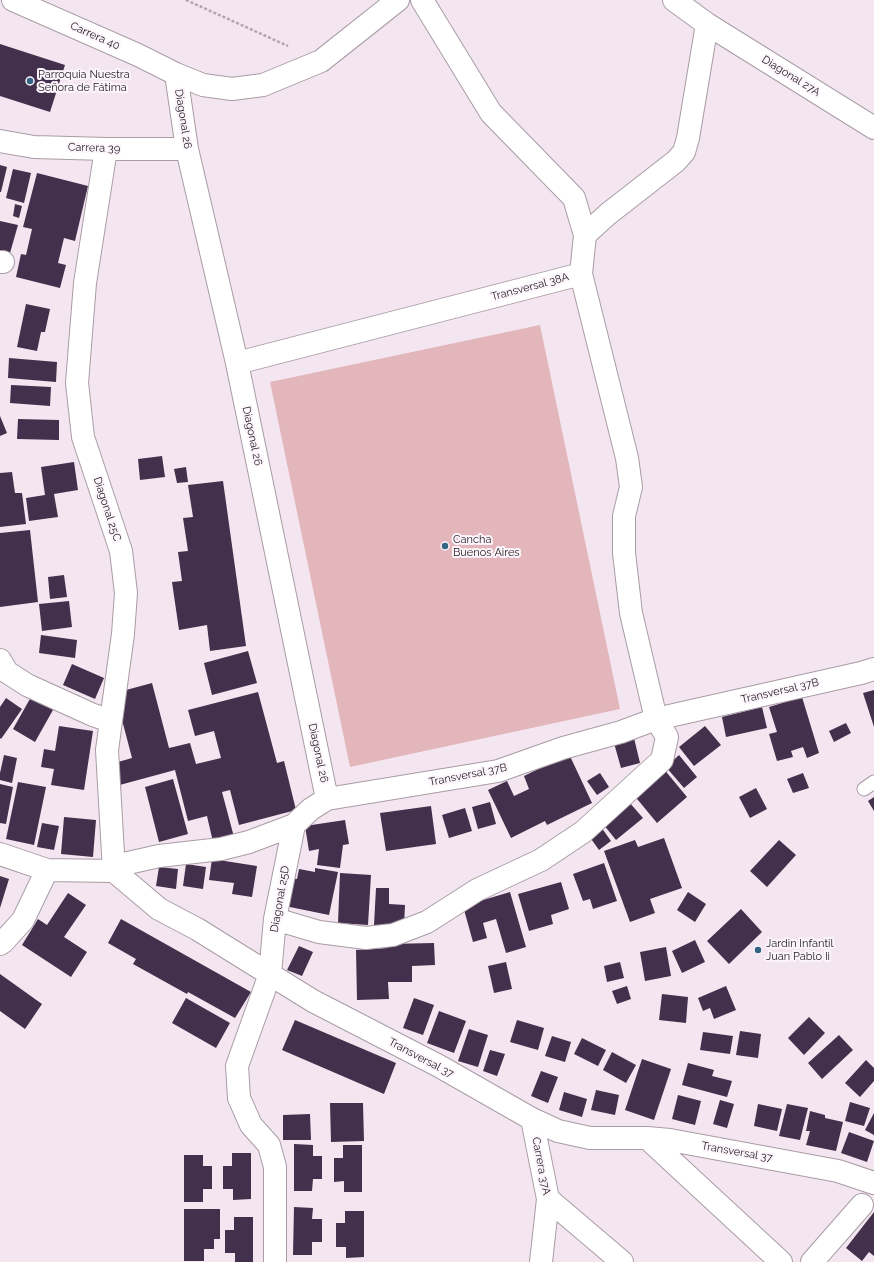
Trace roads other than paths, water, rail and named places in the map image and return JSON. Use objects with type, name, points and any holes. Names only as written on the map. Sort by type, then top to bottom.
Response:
[{"type":"street","name":"Carrera 40","points":[[13,0],[138,55],[176,74],[203,84],[232,89],[263,85],[321,61],[398,0]]},
{"type":"street","points":[[422,0],[492,113],[574,198],[585,235],[608,214],[676,161],[684,152],[688,138],[707,24]]},
{"type":"street","name":"Diagonal 27A","points":[[674,0],[707,24],[874,128]]},
{"type":"street","name":"Diagonal 26","points":[[176,74],[188,149],[237,363],[327,798]]},
{"type":"street","name":"Carrera 39","points":[[0,141],[34,147],[188,149]]},
{"type":"street","name":"Diagonal 25C","points":[[106,149],[85,283],[78,383],[83,437],[121,551],[126,593],[123,634],[106,750],[114,871]]},
{"type":"street","name":"Transversal 38A","points":[[237,363],[581,274],[585,235]]},
{"type":"street","points":[[275,919],[319,932],[366,938],[393,935],[427,922],[477,890],[541,860],[583,832],[662,760],[667,737],[656,719],[631,613],[624,553],[624,516],[630,487],[627,458],[581,274]]},
{"type":"street","points":[[0,660],[7,672],[27,685],[93,715],[111,721]]},
{"type":"street","name":"Transversal 37B","points":[[114,871],[128,863],[159,856],[221,849],[250,842],[294,825],[311,809],[327,798],[498,771],[563,748],[621,732],[656,719],[854,675],[874,669]]},
{"type":"street","name":"Diagonal 25D","points":[[275,1262],[275,1167],[269,1145],[251,1125],[239,1098],[237,1066],[270,974],[275,919],[294,825]]},
{"type":"street","points":[[0,854],[46,870],[114,871]]},
{"type":"street","points":[[0,944],[23,920],[46,870]]},
{"type":"street","name":"Transversal 37","points":[[114,871],[159,909],[197,928],[313,1001],[439,1066],[532,1119],[558,1131],[590,1138],[646,1138],[670,1140],[838,1171],[874,1183]]},
{"type":"street","name":"Carrera 37A","points":[[532,1119],[548,1199],[541,1262]]},
{"type":"street","points":[[646,1138],[781,1262]]},
{"type":"street","points":[[548,1199],[622,1262]]},
{"type":"street","points":[[812,1262],[862,1205]]},
{"type":"place","name":"Parroquia Nuestra Señora de Fátima","points":[[30,81]]},
{"type":"place","name":"Cancha Buenos Aires","points":[[445,546]]},
{"type":"place","name":"Jardin Infantil Juan Pablo Ii","points":[[758,950]]}]
